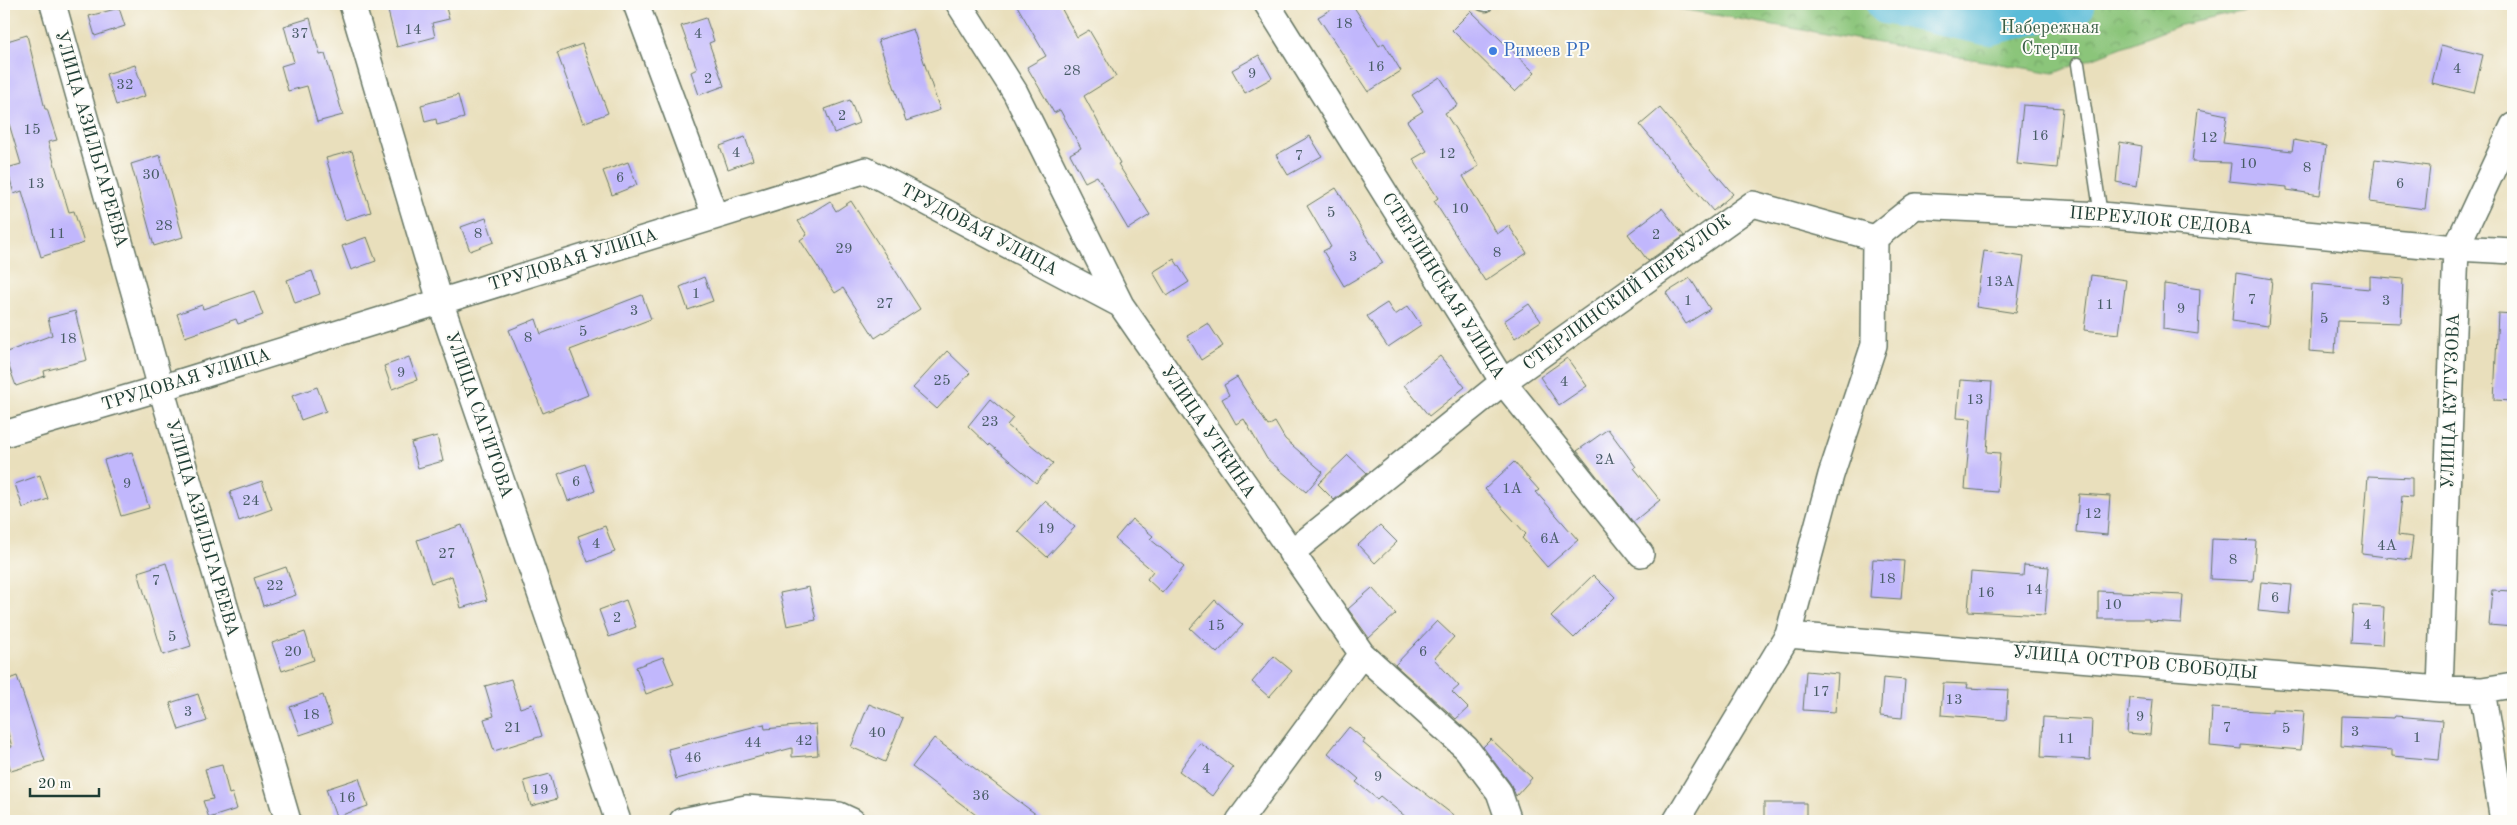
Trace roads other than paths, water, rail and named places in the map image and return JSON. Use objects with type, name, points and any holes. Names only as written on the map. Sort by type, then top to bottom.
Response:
[{"type":"street","name":"УЛИЦА АЗИЛЬГАРЕЕВА","points":[[53,4],[161,388],[288,821]]},
{"type":"street","name":"УЛИЦА САГИТОВА","points":[[352,4],[440,301],[618,821]]},
{"type":"street","points":[[636,4],[715,216]]},
{"type":"street","name":"УЛИЦА УТКИНА","points":[[959,4],[1015,92],[1121,305],[1362,654],[1466,748],[1499,792],[1508,821]]},
{"type":"street","name":"СТЕРЛИНСКАЯ УЛИЦА","points":[[1267,4],[1502,382],[1641,554]]},
{"type":"street","name":"УЛИЦА КУТУЗОВА","points":[[2440,689],[2456,248],[2513,126]]},
{"type":"street","name":"ТРУДОВАЯ УЛИЦА","points":[[4,434],[161,388],[866,170],[1121,305]]},
{"type":"street","name":"СТЕРЛИНСКИЙ ПЕРЕУЛОК","points":[[1291,553],[1502,382],[1753,204],[1875,238]]},
{"type":"street","name":"ПЕРЕУЛОК СЕДОВА","points":[[1875,238],[1915,206],[2101,215],[2456,248],[2513,251]]},
{"type":"street","points":[[1676,821],[1788,635],[1831,475],[1874,345],[1875,238]]},
{"type":"street","name":"УЛИЦА ОСТРОВ СВОБОДЫ","points":[[1788,635],[2440,689],[2482,690],[2513,685]]},
{"type":"street","points":[[1239,821],[1362,654]]},
{"type":"street","points":[[2482,690],[2503,821]]},
{"type":"street","points":[[682,821],[746,808],[840,815],[852,821]]},
{"type":"lane","points":[[2078,64],[2101,215]]},
{"type":"waterway","points":[[1887,4],[1988,25],[2075,4]]},
{"type":"place","name":"Римеев РР","points":[[1493,51]]},
{"type":"park label","name":"Набережная Стерли","points":[[2050,38]]}]
